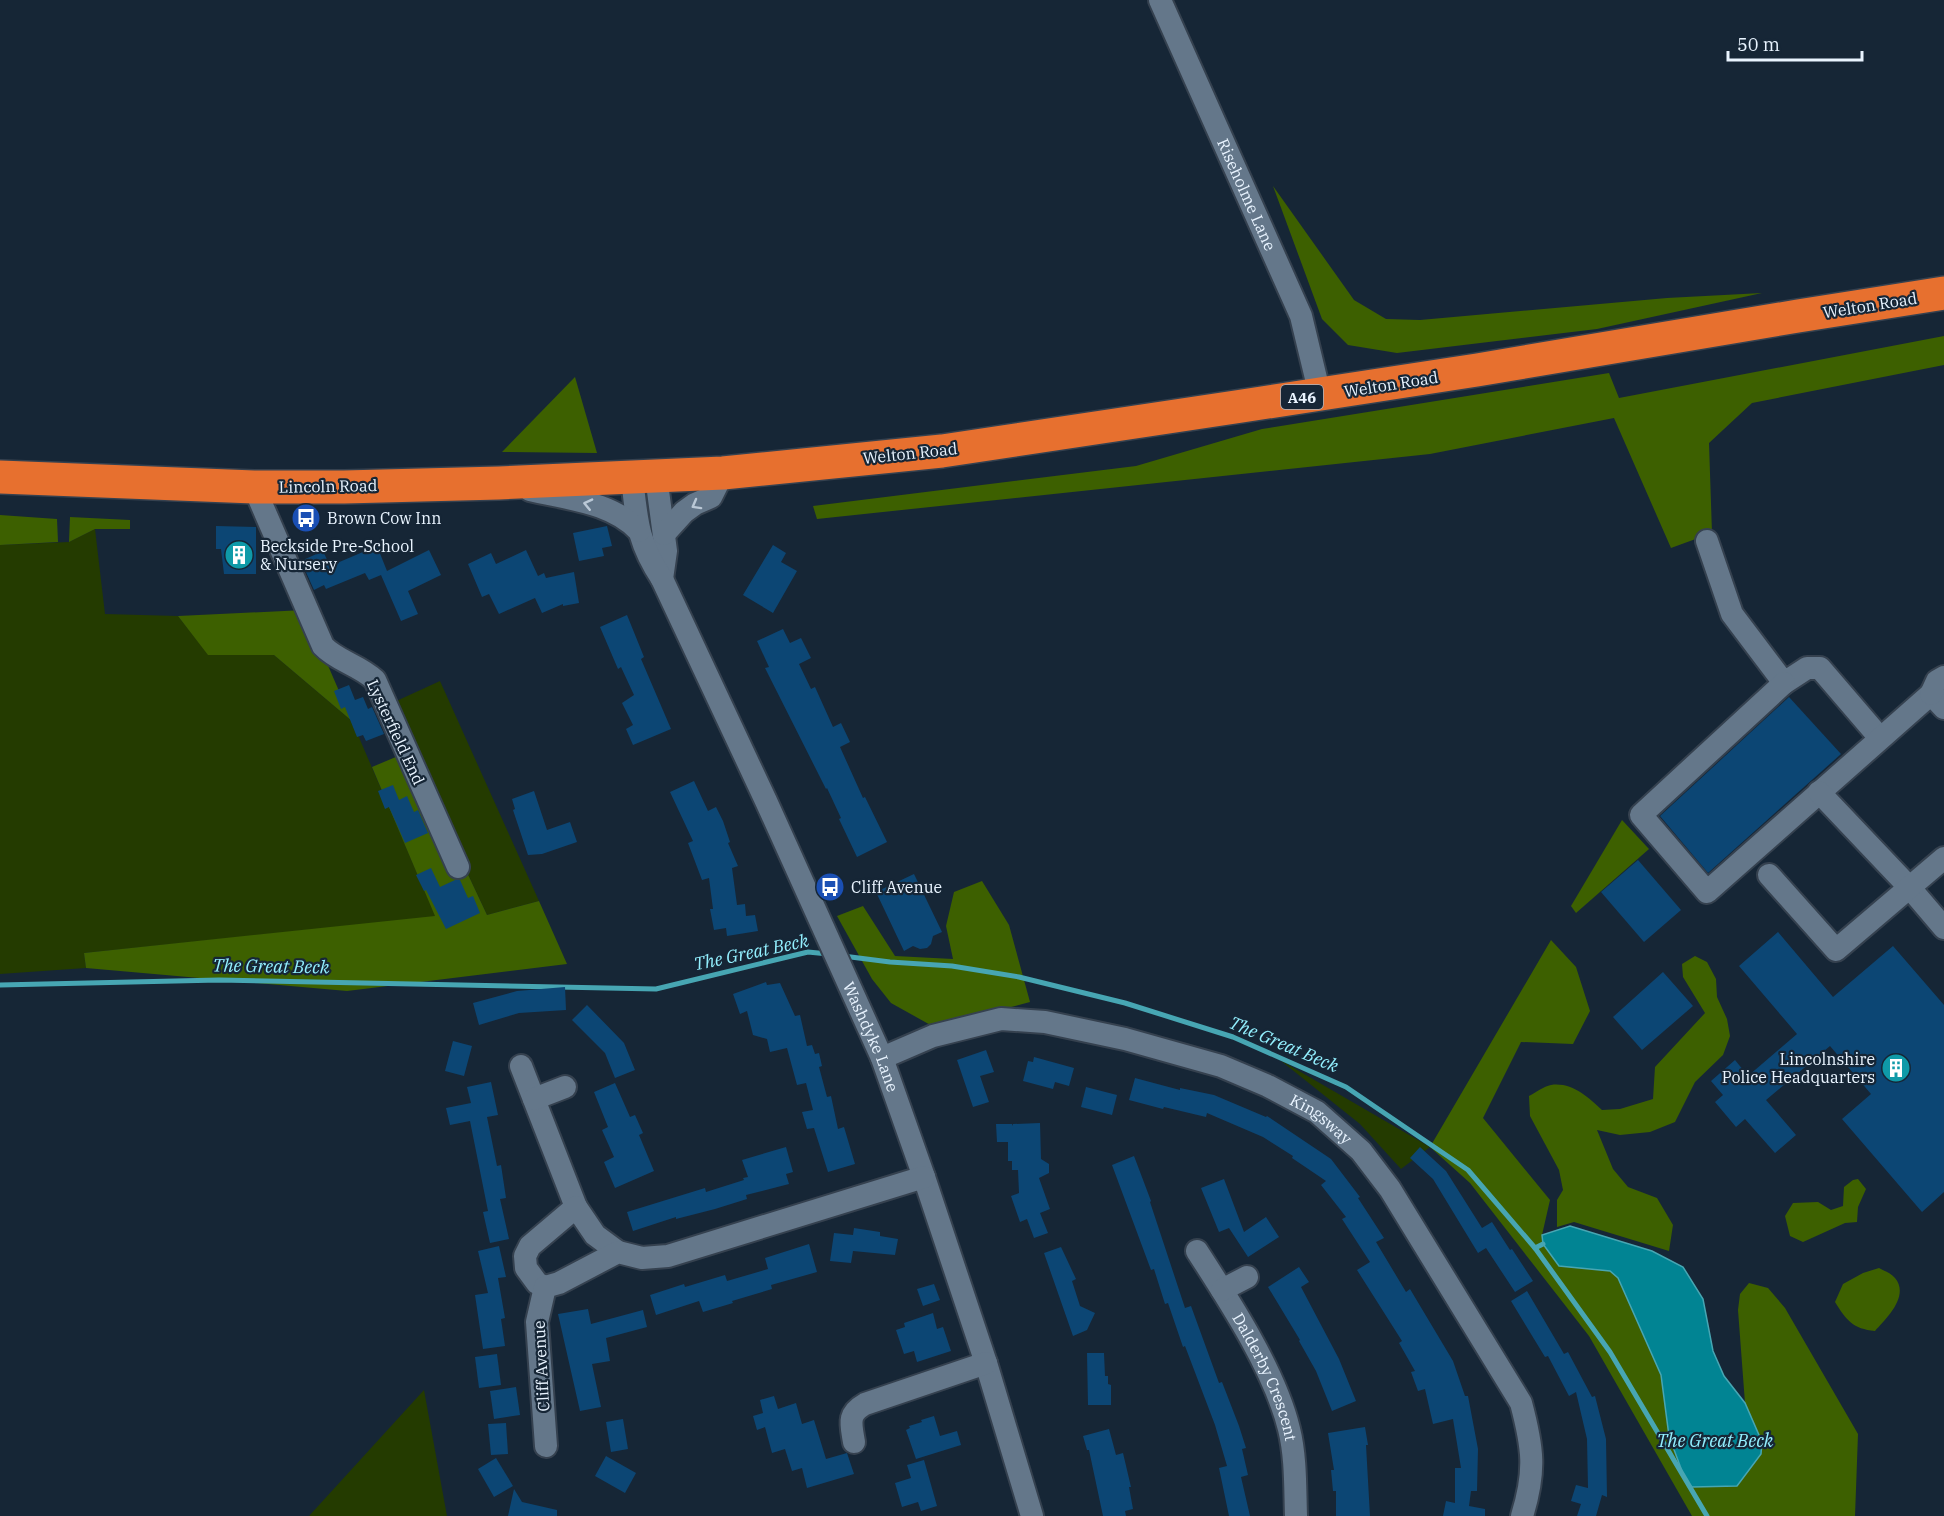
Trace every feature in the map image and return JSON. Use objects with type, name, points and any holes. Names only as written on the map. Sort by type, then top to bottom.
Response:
[{"type":"highway","name":"Welton Road","points":[[644,477],[723,473],[942,451],[1320,395],[1944,293]]},
{"type":"highway","name":"Lincoln Road","points":[[0,477],[254,487],[499,483],[644,477]]},
{"type":"street","name":"Riseholme Lane","points":[[1160,0],[1301,316],[1320,395]]},
{"type":"street","points":[[664,534],[684,512],[711,497],[723,473]]},
{"type":"street","points":[[644,477],[664,534],[666,551],[662,579]]},
{"type":"street","name":"Washdyke Lane","points":[[644,477],[639,531],[647,556],[662,579],[882,1058],[986,1363],[1032,1516]]},
{"type":"street","points":[[499,483],[600,507],[628,520],[639,531]]},
{"type":"street","name":"Lysterfield End","points":[[254,487],[322,646],[331,655],[366,671],[375,680],[458,867]]},
{"type":"street","points":[[1707,541],[1732,614],[1784,683]]},
{"type":"street","points":[[1880,738],[1820,668],[1807,668],[1784,683],[1641,815],[1707,892],[1880,738],[1940,693]]},
{"type":"street","points":[[1819,792],[1910,888],[1944,928]]},
{"type":"street","points":[[1769,875],[1836,950],[1944,858]]},
{"type":"street","name":"Kingsway","points":[[882,1058],[933,1036],[1001,1019],[1045,1022],[1125,1039],[1221,1066],[1268,1086],[1317,1112],[1361,1151],[1390,1188],[1521,1403],[1530,1437],[1533,1463],[1530,1487],[1522,1516]]},
{"type":"street","points":[[521,1066],[576,1207],[595,1235],[618,1252],[642,1258],[668,1256],[924,1177]]},
{"type":"street","points":[[534,1099],[565,1087]]},
{"type":"street","points":[[576,1207],[530,1246],[525,1256],[526,1268],[537,1283],[544,1287],[559,1283],[618,1252]]},
{"type":"street","name":"Dalderby Crescent","points":[[1197,1251],[1256,1350],[1280,1400],[1289,1430],[1296,1516]]},
{"type":"street","points":[[1222,1290],[1247,1276]]},
{"type":"street","name":"Cliff Avenue","points":[[544,1287],[537,1322],[546,1446]]},
{"type":"street","points":[[854,1442],[852,1417],[856,1409],[986,1363]]},
{"type":"green space","points":[[1273,186],[1354,300],[1386,319],[1420,320],[1667,298],[1762,293],[1597,329],[1397,353],[1348,345],[1322,319]]},
{"type":"green space","points":[[1944,336],[1944,365],[1752,403],[1709,443],[1712,533],[1671,548],[1614,418],[1430,454],[817,519],[813,506],[1136,466],[1262,429],[1609,373],[1619,398]]},
{"type":"green space","points":[[575,377],[597,453],[502,452]]},
{"type":"green space","points":[[0,515],[57,519],[58,542],[0,545]]},
{"type":"green space","points":[[70,517],[130,520],[130,529],[95,529],[69,542]]},
{"type":"green space","points":[[95,529],[105,614],[178,616],[209,655],[274,655],[352,721],[436,917],[84,953],[86,968],[0,974],[0,545],[69,542]]},
{"type":"green space","points":[[304,610],[352,721],[274,655],[208,655],[178,616]]},
{"type":"green space","points":[[440,681],[539,901],[487,915],[410,751],[392,703]]},
{"type":"green space","points":[[410,751],[487,915],[539,901],[567,964],[347,991],[86,968],[84,953],[435,916],[372,767]]},
{"type":"green space","points":[[1622,820],[1649,849],[1576,913],[1571,906]]},
{"type":"green space","points":[[982,881],[1009,925],[1030,1002],[934,1027],[891,1003],[872,979],[837,916],[863,906],[895,956],[953,959],[946,926],[954,892]]},
{"type":"green space","points":[[1551,940],[1576,967],[1590,1011],[1573,1044],[1521,1042],[1483,1118],[1550,1200],[1542,1235],[1543,1244],[1559,1266],[1610,1271],[1618,1278],[1661,1375],[1669,1436],[1762,1442],[1745,1403],[1738,1310],[1740,1294],[1749,1283],[1768,1288],[1785,1308],[1858,1434],[1855,1516],[1692,1516],[1589,1336],[1470,1183],[1430,1147]]},
{"type":"green space","points":[[1695,956],[1707,962],[1716,979],[1717,997],[1727,1019],[1730,1036],[1723,1055],[1695,1082],[1675,1122],[1650,1132],[1620,1135],[1597,1130],[1613,1169],[1628,1187],[1657,1198],[1673,1225],[1669,1251],[1574,1222],[1557,1227],[1557,1200],[1563,1190],[1559,1170],[1530,1116],[1529,1096],[1548,1086],[1566,1086],[1585,1096],[1602,1110],[1620,1109],[1653,1099],[1655,1067],[1705,1013],[1683,977],[1682,964]]},
{"type":"green space","points":[[1280,1060],[1430,1147],[1401,1169],[1360,1124]]},
{"type":"green space","points":[[1858,1179],[1866,1189],[1858,1207],[1857,1222],[1845,1223],[1803,1242],[1790,1236],[1785,1216],[1793,1203],[1818,1202],[1831,1210],[1843,1206],[1844,1187]]},
{"type":"green space","points":[[1879,1268],[1895,1278],[1900,1292],[1895,1307],[1885,1320],[1875,1331],[1867,1330],[1851,1322],[1835,1302],[1843,1284],[1863,1273]]},
{"type":"green space","points":[[424,1390],[447,1516],[309,1516]]},
{"type":"water","name":"The Great Beck","points":[[1570,1226],[1652,1251],[1683,1267],[1703,1299],[1713,1351],[1724,1376],[1745,1403],[1762,1442],[1761,1454],[1737,1486],[1692,1487],[1686,1482],[1669,1436],[1661,1375],[1618,1278],[1610,1271],[1559,1266],[1543,1244],[1542,1235]]},
{"type":"building","name":"Beckside Pre-School & Nursery","points":[[216,526],[256,527],[256,574],[224,574],[221,549],[216,549]]},
{"type":"building","points":[[607,526],[612,546],[602,548],[604,556],[579,561],[573,533]]},
{"type":"building","points":[[773,545],[786,553],[781,562],[797,571],[773,613],[743,595]]},
{"type":"building","points":[[377,546],[387,571],[429,550],[441,575],[408,591],[418,614],[401,621],[381,575],[369,580],[365,573],[326,589],[324,585],[314,590],[301,561],[323,551],[330,566]]},
{"type":"building","points":[[526,550],[538,576],[544,573],[546,578],[574,572],[579,603],[563,606],[563,604],[542,613],[535,598],[499,614],[489,594],[482,597],[468,564],[491,553],[496,564]]},
{"type":"building","points":[[627,615],[644,657],[641,659],[671,729],[633,745],[626,729],[633,725],[622,703],[634,695],[621,667],[618,669],[600,627]]},
{"type":"building","points":[[783,629],[790,643],[801,638],[811,658],[799,664],[811,689],[815,687],[833,727],[841,723],[850,742],[840,747],[863,798],[865,797],[887,842],[857,857],[827,788],[765,668],[769,667],[757,641]]},
{"type":"building","points":[[349,685],[355,700],[363,697],[368,709],[372,707],[384,734],[366,741],[363,735],[357,737],[345,707],[341,709],[334,691]]},
{"type":"building","points":[[1789,697],[1841,754],[1708,873],[1660,816]]},
{"type":"building","points":[[694,781],[708,811],[716,807],[723,821],[730,842],[728,843],[738,866],[732,868],[737,905],[745,904],[746,916],[755,915],[758,931],[727,936],[726,928],[714,930],[710,909],[713,909],[709,878],[702,880],[688,843],[693,841],[670,792]]},
{"type":"building","points":[[393,785],[399,800],[407,796],[414,812],[418,810],[428,833],[405,843],[389,807],[385,809],[378,791]]},
{"type":"building","points":[[534,791],[547,830],[570,822],[577,842],[542,854],[528,855],[513,810],[515,809],[512,799]]},
{"type":"building","points":[[1638,860],[1681,910],[1644,942],[1601,892]]},
{"type":"building","points":[[431,868],[440,887],[460,880],[468,898],[473,896],[480,913],[446,929],[416,875]]},
{"type":"building","points":[[914,874],[942,932],[933,936],[927,948],[920,949],[913,946],[904,951],[876,892]]},
{"type":"building","name":"Lincolnshire Police Headquarters","points":[[1778,932],[1833,997],[1893,946],[1944,1005],[1944,1192],[1922,1212],[1842,1119],[1871,1094],[1830,1046],[1766,1100],[1796,1135],[1775,1153],[1745,1119],[1736,1127],[1715,1102],[1723,1095],[1711,1081],[1735,1060],[1748,1076],[1797,1034],[1739,966]]},
{"type":"building","points":[[1663,972],[1693,1006],[1642,1050],[1613,1017]]},
{"type":"building","points":[[766,982],[767,985],[780,983],[795,1016],[800,1015],[807,1046],[812,1045],[815,1054],[819,1053],[822,1066],[819,1067],[827,1097],[831,1096],[838,1129],[844,1127],[855,1164],[828,1172],[814,1128],[807,1129],[802,1112],[813,1110],[806,1083],[797,1085],[787,1048],[770,1052],[767,1039],[753,1035],[747,1011],[740,1014],[733,994]]},
{"type":"building","points":[[565,987],[566,1010],[519,1013],[479,1025],[473,1003],[517,991]]},
{"type":"building","points":[[587,1005],[624,1043],[635,1070],[615,1078],[605,1053],[572,1020]]},
{"type":"building","points":[[453,1041],[472,1046],[464,1076],[445,1071]]},
{"type":"building","points":[[986,1050],[994,1072],[980,1076],[989,1102],[973,1107],[957,1060]]},
{"type":"building","points":[[1034,1057],[1074,1068],[1069,1086],[1055,1082],[1053,1089],[1023,1081],[1028,1061],[1033,1062]]},
{"type":"building","points":[[1135,1078],[1180,1090],[1180,1088],[1214,1095],[1267,1116],[1331,1159],[1360,1197],[1358,1198],[1384,1238],[1376,1242],[1406,1292],[1410,1289],[1453,1361],[1465,1396],[1468,1396],[1478,1449],[1477,1491],[1471,1491],[1469,1506],[1485,1509],[1485,1516],[1443,1516],[1446,1501],[1455,1503],[1455,1468],[1461,1468],[1453,1419],[1433,1424],[1425,1389],[1418,1391],[1411,1372],[1415,1371],[1399,1343],[1402,1341],[1357,1270],[1370,1262],[1342,1219],[1346,1217],[1321,1185],[1326,1181],[1263,1137],[1207,1113],[1206,1117],[1129,1100]]},
{"type":"building","points":[[491,1082],[498,1115],[487,1117],[497,1166],[501,1165],[506,1198],[500,1199],[509,1239],[490,1243],[483,1212],[488,1211],[470,1121],[450,1125],[446,1108],[471,1103],[467,1087]]},
{"type":"building","points":[[615,1083],[630,1117],[635,1115],[643,1133],[639,1135],[654,1171],[615,1188],[604,1162],[614,1157],[602,1130],[608,1127],[594,1092]]},
{"type":"building","points":[[1086,1087],[1117,1095],[1112,1115],[1081,1107]]},
{"type":"building","points":[[1040,1123],[1041,1159],[1049,1164],[1049,1173],[1039,1178],[1050,1209],[1040,1213],[1048,1233],[1034,1238],[1027,1219],[1020,1222],[1011,1196],[1019,1193],[1018,1170],[1012,1170],[1012,1161],[1008,1161],[1008,1142],[997,1142],[996,1124],[1012,1124],[1012,1126],[1013,1124]]},
{"type":"building","points":[[786,1147],[793,1172],[786,1174],[789,1184],[746,1195],[747,1199],[715,1209],[676,1219],[676,1217],[633,1231],[627,1212],[705,1188],[706,1192],[744,1180],[743,1178],[748,1177],[742,1160]]},
{"type":"building","points":[[1420,1147],[1446,1171],[1482,1228],[1492,1222],[1533,1281],[1515,1292],[1486,1248],[1478,1253],[1433,1179],[1410,1158]]},
{"type":"building","points":[[1134,1156],[1151,1201],[1185,1308],[1191,1306],[1219,1383],[1222,1382],[1239,1426],[1246,1448],[1242,1449],[1248,1475],[1241,1477],[1250,1516],[1229,1516],[1219,1468],[1227,1466],[1215,1425],[1185,1346],[1183,1347],[1168,1303],[1165,1304],[1154,1269],[1151,1270],[1112,1165]]},
{"type":"building","points":[[1224,1179],[1244,1232],[1266,1217],[1279,1237],[1248,1257],[1229,1228],[1219,1232],[1201,1188]]},
{"type":"building","points":[[854,1228],[880,1232],[880,1236],[898,1239],[895,1255],[853,1251],[851,1263],[830,1261],[834,1233],[853,1235]]},
{"type":"building","points":[[809,1244],[817,1272],[771,1285],[772,1289],[703,1312],[699,1301],[656,1315],[650,1295],[684,1284],[685,1287],[725,1275],[727,1281],[768,1269],[765,1258]]},
{"type":"building","points":[[499,1246],[506,1277],[498,1278],[505,1318],[501,1319],[505,1346],[483,1349],[475,1295],[488,1293],[478,1251]]},
{"type":"building","points":[[1061,1247],[1076,1279],[1072,1281],[1080,1306],[1095,1313],[1087,1330],[1073,1336],[1044,1253]]},
{"type":"building","points":[[1299,1267],[1309,1282],[1301,1287],[1339,1359],[1356,1401],[1332,1411],[1316,1371],[1300,1340],[1268,1287]]},
{"type":"building","points":[[934,1284],[940,1300],[923,1306],[917,1289]]},
{"type":"building","points":[[1527,1291],[1564,1354],[1568,1352],[1592,1397],[1595,1396],[1606,1439],[1607,1497],[1602,1495],[1596,1516],[1577,1516],[1581,1504],[1571,1501],[1576,1485],[1588,1488],[1587,1439],[1576,1392],[1569,1396],[1548,1356],[1545,1357],[1511,1301]]},
{"type":"building","points":[[588,1309],[591,1324],[643,1310],[647,1327],[606,1338],[610,1361],[592,1364],[601,1407],[580,1411],[558,1314]]},
{"type":"building","points":[[933,1313],[937,1329],[943,1327],[951,1351],[917,1362],[914,1351],[904,1354],[896,1330],[905,1327],[904,1323]]},
{"type":"building","points":[[1087,1353],[1104,1353],[1105,1376],[1108,1376],[1108,1384],[1111,1385],[1111,1405],[1088,1405]]},
{"type":"building","points":[[497,1354],[501,1385],[479,1388],[475,1357]]},
{"type":"building","points":[[516,1387],[520,1415],[494,1419],[490,1391]]},
{"type":"building","points":[[774,1396],[778,1409],[796,1403],[802,1424],[814,1420],[826,1459],[847,1453],[854,1474],[807,1488],[802,1468],[792,1471],[785,1449],[772,1453],[765,1427],[757,1430],[753,1416],[763,1413],[760,1400]]},
{"type":"building","points":[[934,1416],[940,1436],[957,1431],[961,1445],[916,1459],[906,1430],[910,1428],[909,1426],[922,1422],[921,1420]]},
{"type":"building","points":[[623,1419],[628,1449],[611,1452],[606,1422]]},
{"type":"building","points":[[506,1423],[508,1454],[491,1455],[488,1424]]},
{"type":"building","points":[[1365,1427],[1368,1445],[1366,1445],[1370,1516],[1336,1516],[1336,1491],[1333,1491],[1331,1470],[1334,1470],[1328,1433]]},
{"type":"building","points":[[1109,1429],[1116,1455],[1123,1453],[1131,1487],[1129,1487],[1133,1509],[1125,1511],[1126,1516],[1103,1516],[1089,1450],[1087,1450],[1083,1436]]},
{"type":"building","points":[[606,1456],[636,1473],[625,1493],[595,1476]]},
{"type":"building","points":[[496,1458],[513,1486],[494,1497],[478,1469]]},
{"type":"building","points":[[924,1460],[937,1506],[921,1511],[918,1502],[902,1507],[895,1483],[911,1478],[907,1465]]},
{"type":"building","points":[[514,1489],[522,1502],[557,1510],[557,1516],[508,1516]]},
{"type":"waterway","name":"The Great Beck","points":[[0,985],[219,980],[656,989],[808,952],[828,954]]},
{"type":"waterway","name":"The Great Beck","points":[[843,956],[952,966],[1019,977],[1125,1003],[1233,1037],[1346,1087],[1468,1170],[1535,1248],[1543,1244]]},
{"type":"waterway","name":"The Great Beck","points":[[1535,1248],[1610,1352],[1707,1516]]},
{"type":"place","name":"Brown Cow Inn","points":[[306,518]]},
{"type":"place","name":"Beckside Pre-School & Nursery","points":[[239,555]]},
{"type":"place","name":"Cliff Avenue","points":[[830,887]]},
{"type":"place","name":"Lincolnshire Police Headquarters","points":[[1896,1068]]}]
